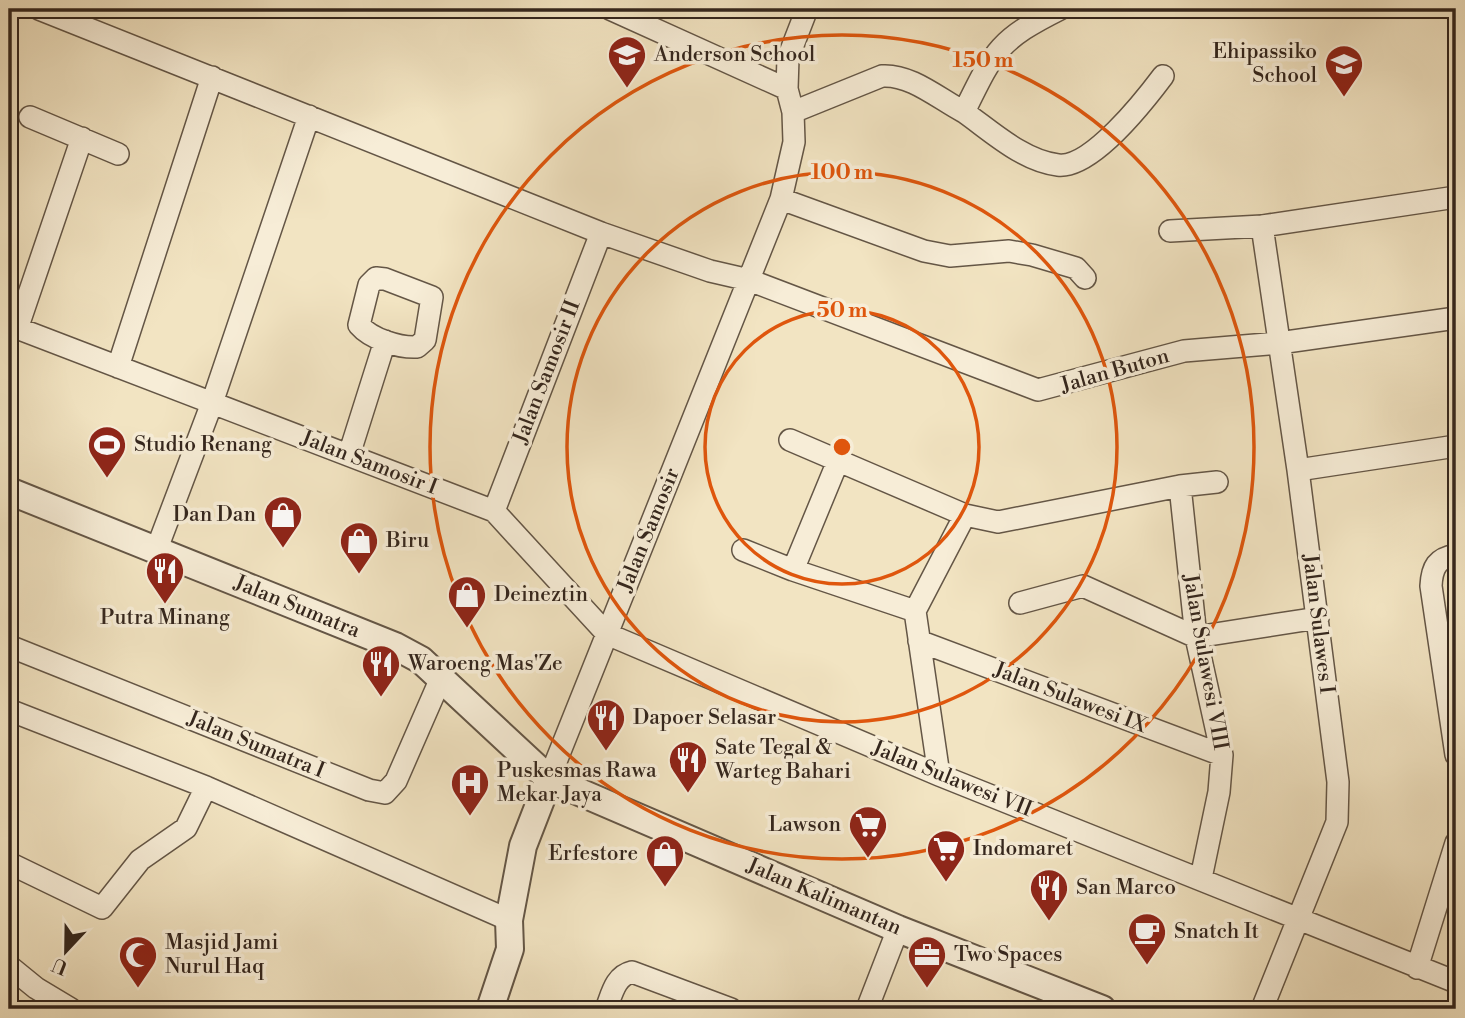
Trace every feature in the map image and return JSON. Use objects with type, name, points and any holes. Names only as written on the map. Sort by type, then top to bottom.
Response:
[{"type":"street","name":"Jalan Buton","points":[[39,9],[601,233],[710,271],[749,280],[1038,390],[1184,351],[1279,343],[1456,318]]},
{"type":"street","points":[[610,9],[787,89]]},
{"type":"street","name":"Jalan Samosir","points":[[549,779],[781,199],[794,152],[793,112],[787,89],[788,58],[807,9]]},
{"type":"street","points":[[964,112],[988,63],[1002,43],[1060,9]]},
{"type":"street","points":[[793,112],[891,75],[914,83],[964,112],[1023,153],[1057,165],[1066,165],[1084,157],[1106,140],[1163,76]]},
{"type":"street","points":[[118,367],[212,77]]},
{"type":"street","points":[[156,551],[212,403],[309,116]]},
{"type":"street","points":[[30,117],[118,154]]},
{"type":"street","points":[[13,327],[82,138]]},
{"type":"street","points":[[1170,231],[1262,226],[1456,197]]},
{"type":"street","points":[[781,199],[924,251],[950,256],[1009,251],[1076,268],[1085,278]]},
{"type":"street","name":"Jalan Sulawes I","points":[[1262,226],[1298,470],[1338,782],[1337,822],[1262,1009]]},
{"type":"street","name":"Jalan Samosir II","points":[[494,512],[601,233]]},
{"type":"street","name":"Jalan Samosir I","points":[[13,327],[494,512],[607,634]]},
{"type":"street","points":[[349,455],[386,341]]},
{"type":"street","points":[[790,440],[965,515],[998,522],[1180,486],[1217,482]]},
{"type":"street","points":[[1298,470],[1456,446]]},
{"type":"street","points":[[793,570],[838,461]]},
{"type":"street","name":"Jalan Sulawesi VIII","points":[[1180,486],[1196,637],[1222,755],[1219,792],[1201,878]]},
{"type":"street","name":"Jalan Sumatra","points":[[9,491],[396,646],[421,660],[549,779]]},
{"type":"street","points":[[939,775],[915,611],[965,515]]},
{"type":"street","points":[[743,550],[793,570],[915,611]]},
{"type":"street","points":[[1456,555],[1441,560],[1432,576],[1448,662],[1456,755]]},
{"type":"street","points":[[1020,603],[1083,586],[1196,637],[1318,618]]},
{"type":"street","name":"Jalan Sulawesi VII","points":[[607,634],[939,775],[1456,982]]},
{"type":"street","name":"Jalan Sulawesi IX","points":[[919,641],[1222,755]]},
{"type":"street","name":"Jalan Sumatra I","points":[[9,646],[369,790],[384,793],[396,781],[441,678]]},
{"type":"street","points":[[9,710],[206,787],[509,920]]},
{"type":"street","points":[[490,1009],[510,948],[509,920],[523,846],[549,779]]},
{"type":"street","name":"Jalan Kalimantan","points":[[549,779],[898,929],[1101,1009]]},
{"type":"street","points":[[9,863],[102,908],[139,860],[186,828],[206,787]]},
{"type":"street","points":[[1417,968],[1456,843]]},
{"type":"street","points":[[867,1009],[898,929]]},
{"type":"street","points":[[9,966],[36,988],[71,1009]]},
{"type":"street","points":[[606,1009],[616,983],[624,974],[632,972],[723,1008]]},
{"type":"place","name":"Anderson School","points":[[627,89]]},
{"type":"place","name":"Ehipassiko School","points":[[1344,98]]},
{"type":"place","name":"Studio Renang","points":[[107,479]]},
{"type":"place","name":"Dan Dan","points":[[283,549]]},
{"type":"place","name":"Biru","points":[[359,575]]},
{"type":"place","name":"Putra Minang","points":[[165,605]]},
{"type":"place","name":"Deineztin","points":[[467,629]]},
{"type":"place","name":"Waroeng Mas'Ze","points":[[381,698]]},
{"type":"place","name":"Dapoer Selasar","points":[[606,752]]},
{"type":"place","name":"Sate Tegal & Warteg Bahari","points":[[688,794]]},
{"type":"place","name":"Puskesmas Rawa Mekar Jaya","points":[[470,817]]},
{"type":"place","name":"Lawson","points":[[868,859]]},
{"type":"place","name":"Indomaret","points":[[946,883]]},
{"type":"place","name":"Erfestore","points":[[665,888]]},
{"type":"place","name":"San Marco","points":[[1049,922]]},
{"type":"place","name":"Snatch It","points":[[1147,966]]},
{"type":"place","name":"Masjid Jami Nurul Haq","points":[[138,989]]},
{"type":"place","name":"Two Spaces","points":[[927,989]]}]
